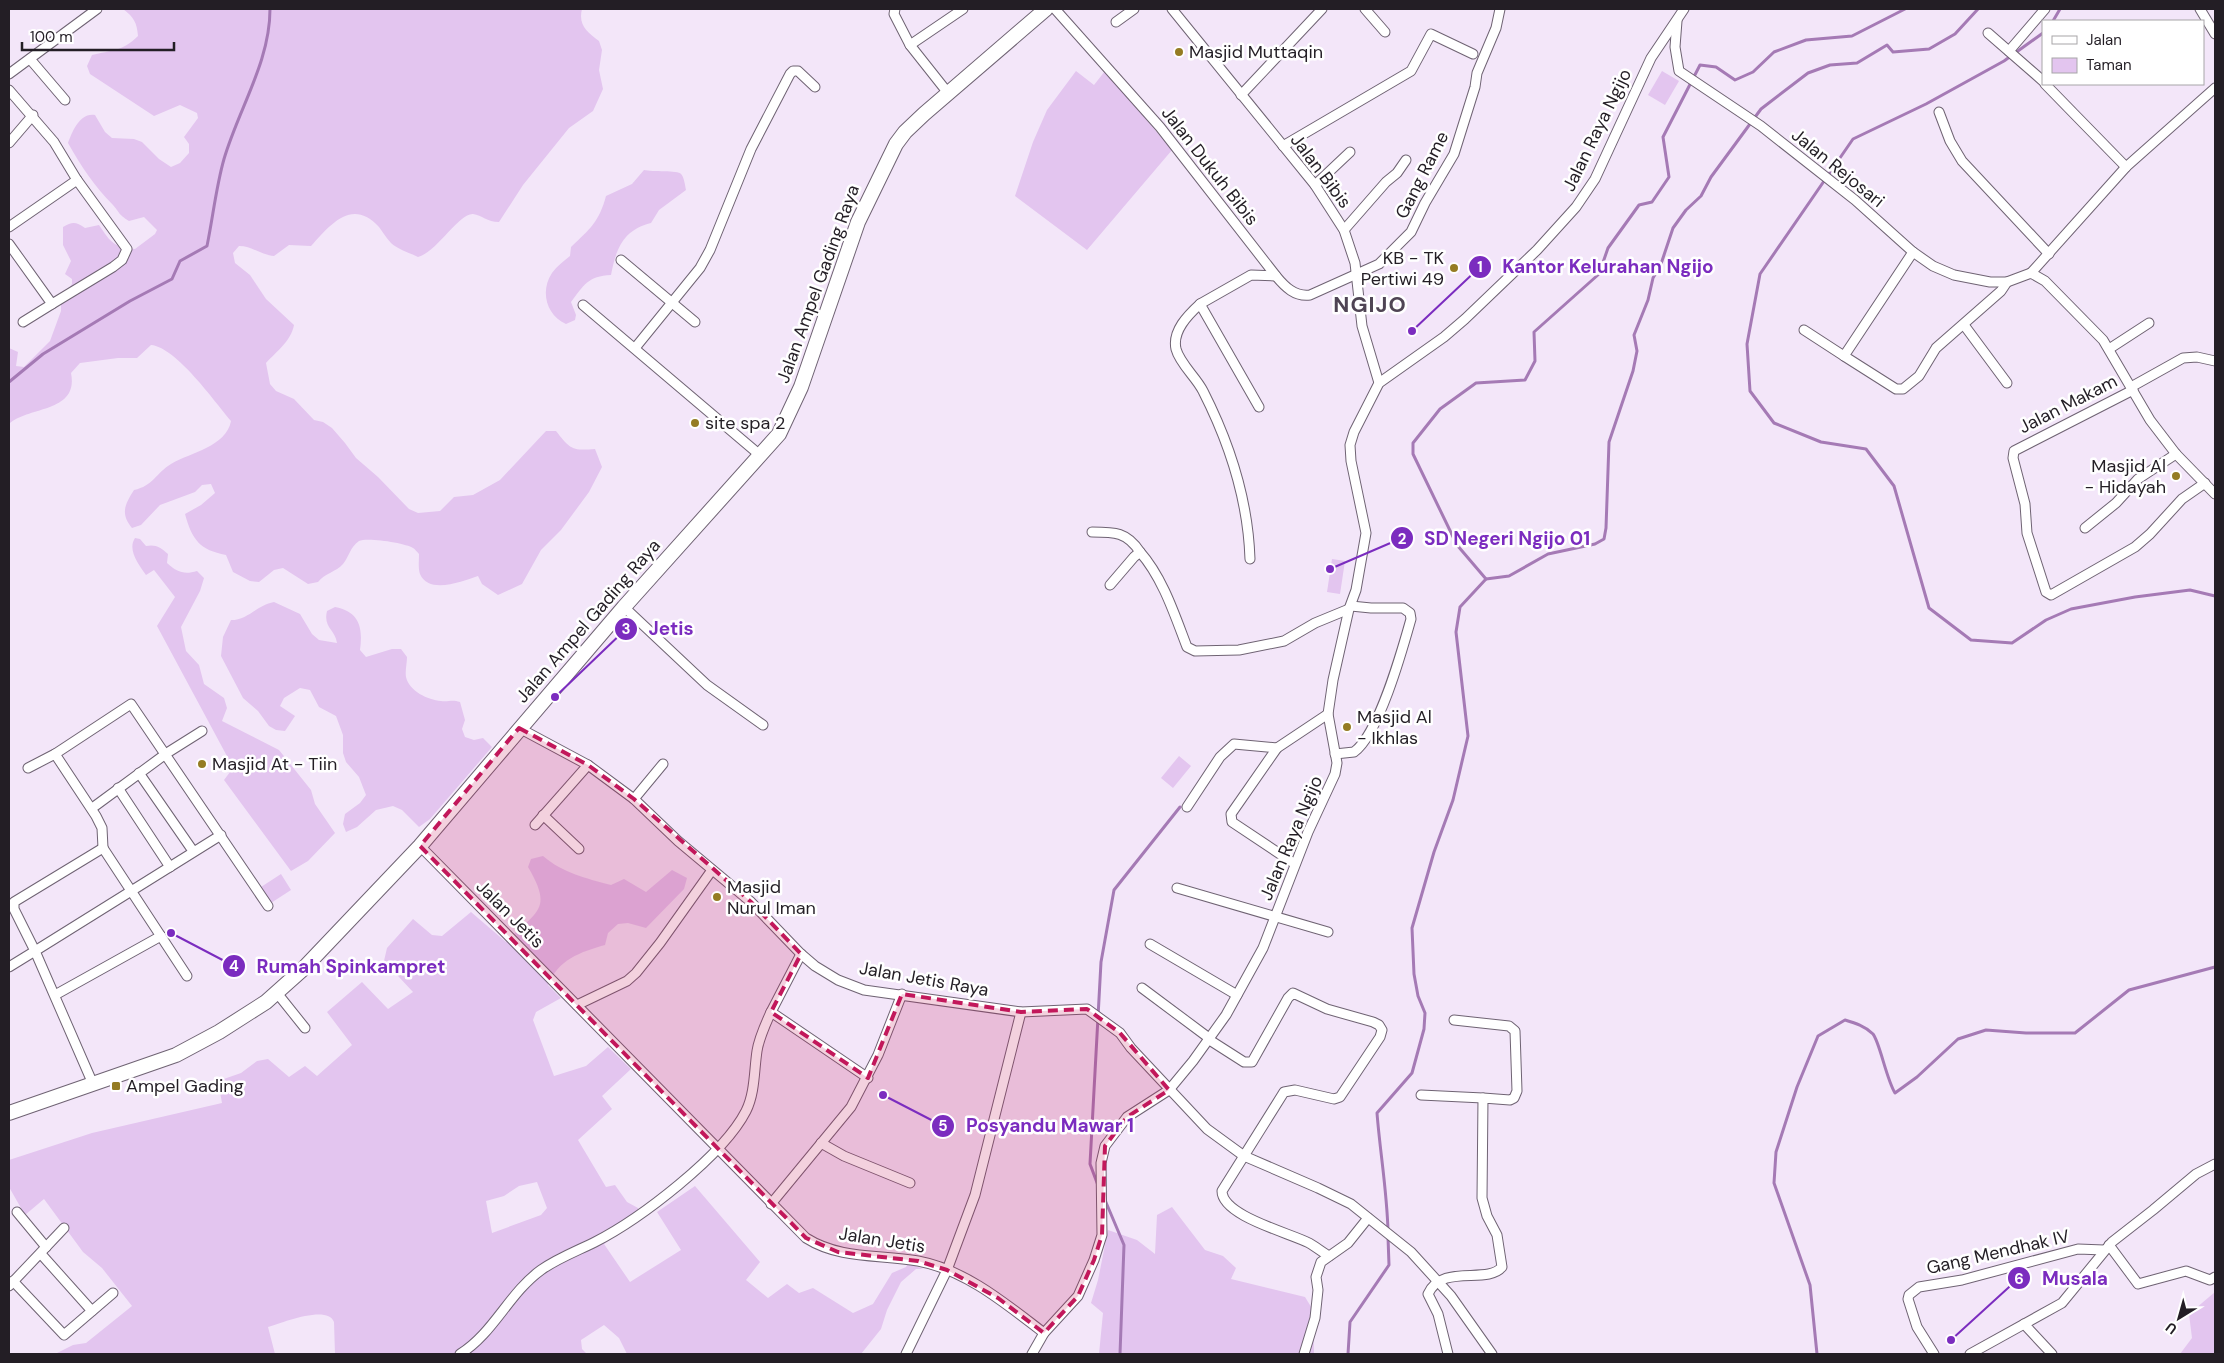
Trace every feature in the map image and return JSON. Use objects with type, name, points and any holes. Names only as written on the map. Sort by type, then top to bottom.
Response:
[{"type":"main road","name":"Jalan Ampel Gading Raya","points":[[9,1113],[176,1055],[219,1032],[266,1002],[304,969],[420,846],[624,606],[779,434],[801,387],[858,222],[882,169],[905,132],[1046,9]]},
{"type":"street","points":[[9,74],[97,9]]},
{"type":"street","points":[[895,9],[894,14],[910,45],[948,94]]},
{"type":"street","points":[[910,45],[963,9]]},
{"type":"street","name":"Jalan Dukuh Bibis","points":[[1055,9],[1160,127],[1276,276],[1290,290],[1303,296],[1310,296],[1356,274]]},
{"type":"street","points":[[1116,22],[1134,9]]},
{"type":"street","name":"Jalan Bibis","points":[[1172,9],[1315,185],[1344,230],[1355,263],[1362,326],[1379,383]]},
{"type":"street","points":[[1241,95],[1322,9]]},
{"type":"street","points":[[1365,9],[1385,32]]},
{"type":"street","name":"Gang Rame","points":[[1356,274],[1379,264],[1411,232],[1425,203],[1454,154],[1475,87],[1477,73],[1496,28],[1500,9]]},
{"type":"street","name":"Jalan Raya Ngijo","points":[[1032,1354],[1044,1333],[1078,1296],[1091,1267],[1102,1235],[1101,1178],[1105,1146],[1127,1117],[1169,1090],[1208,1039],[1237,994],[1252,969],[1276,917],[1295,864],[1335,774],[1337,763],[1328,714],[1333,680],[1356,590],[1366,533],[1351,461],[1350,446],[1354,432],[1379,383],[1444,337],[1465,319],[1537,250],[1576,207],[1595,179],[1650,58],[1684,9]]},
{"type":"street","points":[[2010,52],[2045,9]]},
{"type":"street","points":[[2200,9],[2214,29]]},
{"type":"street","name":"Jalan Rejosari","points":[[1677,19],[1674,47],[1679,71],[1748,116],[1831,181],[1913,252],[1933,266],[1954,275],[1990,282],[2007,282],[2031,273],[2126,168],[2215,88]]},
{"type":"street","points":[[1988,33],[2042,80]]},
{"type":"street","points":[[1283,146],[1411,71],[1431,34],[1473,54]]},
{"type":"street","points":[[30,59],[65,100]]},
{"type":"street","points":[[635,348],[700,268],[710,250],[750,149],[790,74],[793,71],[798,71],[815,87]]},
{"type":"street","points":[[2046,85],[2126,168]]},
{"type":"street","points":[[9,90],[54,142],[77,180],[127,249],[122,260],[113,267],[23,322]]},
{"type":"street","points":[[1939,112],[1950,141],[1962,161],[2049,254]]},
{"type":"street","points":[[9,143],[32,115]]},
{"type":"street","points":[[1315,185],[1350,152]]},
{"type":"street","points":[[1344,230],[1386,182],[1397,173],[1406,160]]},
{"type":"street","points":[[9,227],[77,180]]},
{"type":"street","points":[[9,244],[52,304]]},
{"type":"street","points":[[1844,356],[1913,252]]},
{"type":"street","points":[[621,260],[695,322]]},
{"type":"street","points":[[2031,273],[2051,288],[2095,331],[2109,349],[2150,420],[2176,454],[2215,494]]},
{"type":"street","points":[[1250,559],[1249,529],[1239,483],[1226,442],[1203,391],[1180,358],[1176,348],[1177,335],[1185,318],[1200,304],[1251,275],[1276,276]]},
{"type":"street","points":[[1804,330],[1896,389],[1903,389],[1919,376],[1936,348],[2001,291],[2007,282]]},
{"type":"street","points":[[1200,304],[1259,407]]},
{"type":"street","points":[[583,305],[761,456]]},
{"type":"street","points":[[2109,349],[2149,322]]},
{"type":"street","points":[[1964,325],[2007,382]]},
{"type":"street","points":[[2132,388],[2182,358],[2197,357],[2215,360]]},
{"type":"street","name":"Jalan Makam","points":[[2132,388],[2014,451],[2013,458],[2025,504],[2027,533],[2046,592],[2052,595],[2135,547],[2150,534],[2182,499],[2205,483]]},
{"type":"street","points":[[2085,528],[2116,503],[2141,477],[2176,454]]},
{"type":"street","points":[[1092,532],[1108,532],[1128,537],[1149,562],[1174,612],[1187,647],[1191,650],[1239,650],[1284,641],[1315,623],[1350,608],[1403,608],[1410,613],[1411,619],[1394,675],[1368,737],[1354,752],[1335,754]]},
{"type":"street","points":[[1110,585],[1140,552]]},
{"type":"street","points":[[624,606],[707,685],[763,725]]},
{"type":"street","points":[[28,768],[55,754],[131,704],[268,906]]},
{"type":"street","points":[[1295,864],[1263,844],[1232,822],[1230,818],[1277,748],[1328,714]]},
{"type":"street","name":"Jalan Jetis Raya","points":[[519,728],[588,765],[634,799],[712,870],[751,902],[801,954],[815,966],[838,980],[864,990],[1021,1012],[1087,1009],[1120,1033],[1169,1090],[1207,1129],[1244,1156],[1351,1204],[1382,1227],[1411,1252],[1439,1281],[1492,1354]]},
{"type":"street","points":[[95,806],[166,753],[202,731]]},
{"type":"street","points":[[1187,807],[1220,757],[1234,744],[1277,748]]},
{"type":"street","points":[[55,754],[96,816],[102,828],[103,848],[187,976]]},
{"type":"street","points":[[634,799],[663,764]]},
{"type":"street","points":[[535,825],[588,765]]},
{"type":"street","points":[[139,773],[193,852]]},
{"type":"street","points":[[118,788],[170,867]]},
{"type":"street","points":[[543,816],[579,849]]},
{"type":"street","points":[[9,967],[221,835]]},
{"type":"street","name":"Jalan Jetis","points":[[420,846],[806,1238],[838,1252],[918,1261],[947,1270],[998,1298],[1044,1333]]},
{"type":"street","points":[[93,1084],[55,995],[14,909],[14,902],[103,848]]},
{"type":"street","points":[[577,1005],[627,981],[660,943],[712,870]]},
{"type":"street","points":[[1177,888],[1328,932]]},
{"type":"street","points":[[55,995],[161,936]]},
{"type":"street","points":[[1150,944],[1237,994]]},
{"type":"street","points":[[460,1354],[475,1343],[508,1304],[541,1270],[568,1254],[595,1242],[635,1218],[718,1149],[746,1112],[753,1089],[761,1037],[771,1012],[801,954]]},
{"type":"street","points":[[1142,988],[1208,1039],[1244,1062],[1252,1062],[1288,998],[1294,993],[1327,1009],[1379,1025],[1382,1030],[1380,1037],[1340,1097],[1334,1099],[1295,1090],[1284,1092],[1222,1191],[1225,1200],[1249,1218],[1310,1244],[1328,1256]]},
{"type":"street","points":[[277,993],[304,1028]]},
{"type":"street","points":[[771,1204],[851,1107],[868,1078],[902,994]]},
{"type":"street","points":[[771,1012],[868,1078]]},
{"type":"street","points":[[906,1354],[947,1270],[975,1195],[1021,1012]]},
{"type":"street","points":[[1421,1095],[1510,1100],[1516,1095],[1515,1031],[1508,1026],[1454,1020]]},
{"type":"street","points":[[1448,1354],[1438,1314],[1428,1294],[1439,1281],[1462,1275],[1488,1275],[1495,1273],[1502,1267],[1497,1235],[1487,1216],[1482,1198],[1483,1098]]},
{"type":"street","points":[[821,1143],[844,1156],[910,1183]]},
{"type":"street","points":[[1970,1354],[2062,1303],[2106,1247],[2196,1174],[2215,1164]]},
{"type":"street","points":[[17,1212],[43,1250],[92,1311]]},
{"type":"street","points":[[1304,1354],[1315,1318],[1318,1290],[1316,1277],[1321,1262],[1348,1243],[1368,1218]]},
{"type":"street","points":[[64,1228],[11,1284],[64,1335],[112,1293]]},
{"type":"street","points":[[2106,1247],[2138,1284],[2186,1271],[2210,1280],[2215,1277]]},
{"type":"street","name":"Gang Mendhak IV","points":[[1934,1354],[1918,1327],[1908,1299],[1909,1295],[1919,1287],[1962,1280],[2078,1249],[2106,1247]]},
{"type":"street","points":[[2024,1324],[2052,1354]]},
{"type":"highlighted area","points":[[519,728],[588,765],[634,799],[751,902],[801,954],[771,1012],[868,1078],[902,994],[1021,1012],[1087,1009],[1120,1033],[1169,1090],[1127,1117],[1105,1146],[1102,1235],[1094,1260],[1078,1296],[1044,1333],[998,1298],[947,1270],[918,1261],[838,1252],[806,1238],[420,846]]},
{"type":"green space","points":[[123,9],[582,9],[582,24],[599,41],[602,50],[599,70],[603,89],[593,111],[569,128],[523,185],[499,222],[473,214],[467,215],[433,248],[418,257],[394,245],[379,227],[369,218],[360,214],[342,217],[311,246],[289,245],[274,256],[248,247],[239,246],[233,253],[235,263],[250,275],[266,299],[294,325],[287,341],[266,363],[270,384],[276,391],[294,399],[314,420],[323,422],[332,428],[356,458],[378,477],[409,509],[418,513],[440,511],[454,497],[473,495],[500,480],[546,431],[556,431],[572,448],[581,450],[595,449],[602,467],[589,492],[561,530],[541,550],[522,584],[498,595],[482,584],[478,576],[447,585],[431,584],[424,580],[420,574],[419,554],[414,548],[378,540],[363,540],[356,543],[343,564],[318,582],[308,584],[283,568],[274,570],[259,582],[250,581],[233,572],[226,555],[203,547],[191,531],[185,514],[201,505],[215,493],[211,484],[202,485],[195,492],[160,505],[141,525],[132,528],[126,518],[125,509],[134,490],[146,486],[171,464],[215,443],[228,430],[231,421],[183,365],[161,348],[151,345],[137,358],[118,358],[80,363],[71,373],[71,386],[68,395],[60,402],[18,418],[9,424],[9,348],[18,352],[16,366],[24,367],[50,341],[61,311],[61,298],[72,284],[72,279],[65,274],[71,261],[63,245],[63,227],[72,223],[77,223],[85,228],[99,225],[114,243],[122,247],[135,249],[155,234],[157,230],[144,217],[129,221],[125,219],[94,183],[68,143],[77,124],[85,117],[95,115],[105,132],[112,138],[134,139],[142,142],[159,159],[171,167],[180,163],[189,153],[189,144],[184,137],[198,118],[197,113],[180,105],[154,116],[90,74],[87,66],[92,55],[121,48],[138,36],[134,21]]},
{"type":"green space","points":[[1076,71],[1094,85],[1105,71],[1172,150],[1087,250],[1015,196],[1033,142],[1047,110]]},
{"type":"green space","points":[[1662,71],[1679,81],[1665,105],[1648,95]]},
{"type":"green space","points":[[644,170],[679,173],[683,177],[686,190],[659,210],[651,223],[641,226],[627,236],[618,249],[611,275],[597,277],[583,286],[571,302],[576,315],[575,320],[566,324],[554,315],[547,302],[546,287],[548,280],[556,268],[570,256],[571,247],[597,219],[606,196],[632,184]]},
{"type":"green space","points":[[135,538],[140,539],[146,546],[155,546],[163,550],[168,554],[167,563],[174,569],[184,573],[197,571],[204,578],[200,591],[181,627],[186,651],[199,665],[204,684],[224,698],[227,708],[222,721],[279,750],[311,790],[315,804],[335,833],[308,861],[291,871],[224,780],[230,772],[228,758],[157,626],[175,597],[154,570],[146,575],[140,567],[132,547]]},
{"type":"green space","points":[[1332,559],[1345,561],[1340,594],[1327,592]]},
{"type":"green space","points":[[274,602],[300,614],[312,634],[319,640],[337,643],[328,625],[327,611],[335,607],[350,613],[358,622],[361,635],[360,650],[366,657],[392,649],[401,649],[407,657],[406,677],[411,687],[430,699],[460,702],[465,720],[462,729],[465,737],[474,740],[483,738],[492,747],[430,819],[419,827],[402,810],[393,806],[376,810],[357,827],[346,832],[343,824],[345,814],[360,803],[366,795],[359,777],[346,762],[343,753],[343,735],[336,716],[319,707],[310,690],[300,688],[284,698],[280,706],[295,716],[285,731],[276,730],[269,726],[258,711],[243,698],[221,656],[223,637],[231,620],[243,618],[262,606]]},
{"type":"green space","points":[[1179,756],[1191,766],[1173,788],[1161,778]]},
{"type":"green space","points":[[543,856],[566,871],[611,885],[624,879],[646,892],[672,870],[687,878],[684,889],[646,928],[628,923],[618,924],[608,933],[605,945],[579,954],[564,963],[552,976],[548,985],[561,998],[536,1012],[533,1020],[554,1076],[586,1066],[608,1047],[631,1069],[602,1096],[612,1109],[578,1140],[606,1187],[615,1185],[627,1202],[638,1208],[639,1220],[604,1244],[630,1282],[681,1250],[657,1212],[695,1186],[760,1262],[746,1280],[768,1298],[787,1284],[799,1293],[813,1288],[853,1313],[873,1304],[892,1273],[906,1267],[908,1263],[923,1269],[916,1269],[901,1282],[887,1310],[881,1329],[861,1354],[627,1354],[619,1338],[604,1325],[581,1340],[582,1349],[587,1354],[335,1354],[334,1322],[330,1317],[314,1315],[304,1316],[268,1327],[275,1354],[55,1354],[73,1345],[86,1343],[132,1306],[102,1268],[83,1252],[44,1199],[25,1215],[9,1187],[9,1160],[92,1133],[222,1103],[218,1081],[241,1073],[257,1061],[268,1059],[289,1077],[305,1066],[317,1076],[352,1045],[327,1012],[362,982],[388,1009],[413,992],[384,961],[387,948],[413,919],[432,935],[442,936],[471,912],[506,942],[538,909],[540,893],[528,867],[531,859]],"holes":[[[537,1182],[547,1208],[541,1215],[492,1233],[486,1201],[504,1196],[519,1186]]]},
{"type":"green space","points":[[281,874],[291,890],[271,903],[261,887]]},
{"type":"green space","points":[[1172,1207],[1205,1250],[1223,1256],[1236,1268],[1231,1279],[1305,1297],[1313,1310],[1314,1354],[1099,1354],[1103,1313],[1091,1303],[1098,1280],[1108,1230],[1137,1240],[1155,1254],[1157,1215]]},
{"type":"green space","points":[[2215,1292],[2215,1354],[2180,1354],[2192,1338],[2189,1314]]},
{"type":"waterway","points":[[9,382],[43,354],[130,301],[172,279],[180,261],[207,246],[224,159],[253,85],[265,48],[269,29],[270,9]]},
{"type":"waterway","points":[[1486,579],[1457,545],[1413,454],[1413,443],[1440,409],[1476,383],[1525,380],[1535,361],[1534,332],[1599,274],[1608,248],[1639,205],[1652,202],[1669,177],[1663,137],[1700,65],[1716,67],[1735,80],[1753,72],[1774,52],[1806,40],[1852,36],[1905,9]]},
{"type":"waterway","points":[[1388,1231],[1377,1113],[1412,1073],[1424,1029],[1425,1013],[1418,996],[1414,974],[1412,928],[1434,852],[1453,800],[1468,736],[1456,632],[1460,607],[1486,579],[1509,576],[1548,554],[1595,544],[1604,539],[1609,442],[1633,371],[1637,351],[1634,335],[1648,300],[1653,278],[1661,264],[1673,228],[1686,210],[1701,196],[1711,177],[1761,109],[1808,73],[1830,65],[1857,63],[1887,45],[1893,52],[1929,49],[1955,34],[1978,9]]},
{"type":"waterway","points":[[2054,20],[2060,9]]},
{"type":"waterway","points":[[2042,34],[2004,61],[1926,104],[1853,139],[1760,274],[1747,344],[1750,391],[1774,423],[1821,442],[1866,449],[1894,486],[1929,608],[1971,640],[2012,643],[2046,620],[2071,609],[2135,597],[2190,590],[2215,596]]},
{"type":"waterway","points":[[1099,1188],[1090,1164],[1101,962],[1114,890],[1180,807]]},
{"type":"waterway","points":[[1817,1354],[1810,1285],[1774,1183],[1776,1152],[1797,1087],[1818,1036],[1845,1020],[1870,1031],[1876,1039],[1895,1093],[1917,1077],[1958,1039],[1986,1030],[2026,1033],[2075,1033],[2129,990],[2215,967]]},
{"type":"waterway","points":[[1105,1200],[1124,1245],[1120,1354]]},
{"type":"waterway","points":[[1348,1354],[1350,1322],[1389,1265],[1388,1237]]},
{"type":"place","name":"Masjid Muttaqin","points":[[1179,52]]},
{"type":"place","name":"KB - TK Pertiwi 49","points":[[1454,268]]},
{"type":"place","name":"Kantor Kelurahan Ngijo","points":[[1412,331]]},
{"type":"place","name":"site spa 2","points":[[695,423]]},
{"type":"place","name":"Masjid Al - Hidayah","points":[[2176,476]]},
{"type":"place","name":"SD Negeri Ngijo 01","points":[[1330,569]]},
{"type":"place","name":"Jetis","points":[[555,697]]},
{"type":"place","name":"Masjid Al - Ikhlas","points":[[1347,727]]},
{"type":"place","name":"Masjid At - Tiin","points":[[202,764]]},
{"type":"place","name":"Masjid Nurul Iman","points":[[717,897]]},
{"type":"place","name":"Rumah Spinkampret","points":[[171,933]]},
{"type":"place","name":"Ampel Gading","points":[[116,1086]]},
{"type":"place","name":"Posyandu Mawar 1","points":[[883,1095]]},
{"type":"place","name":"Musala","points":[[1951,1340]]},
{"type":"district","name":"NGIJO","points":[[1370,304]]}]
